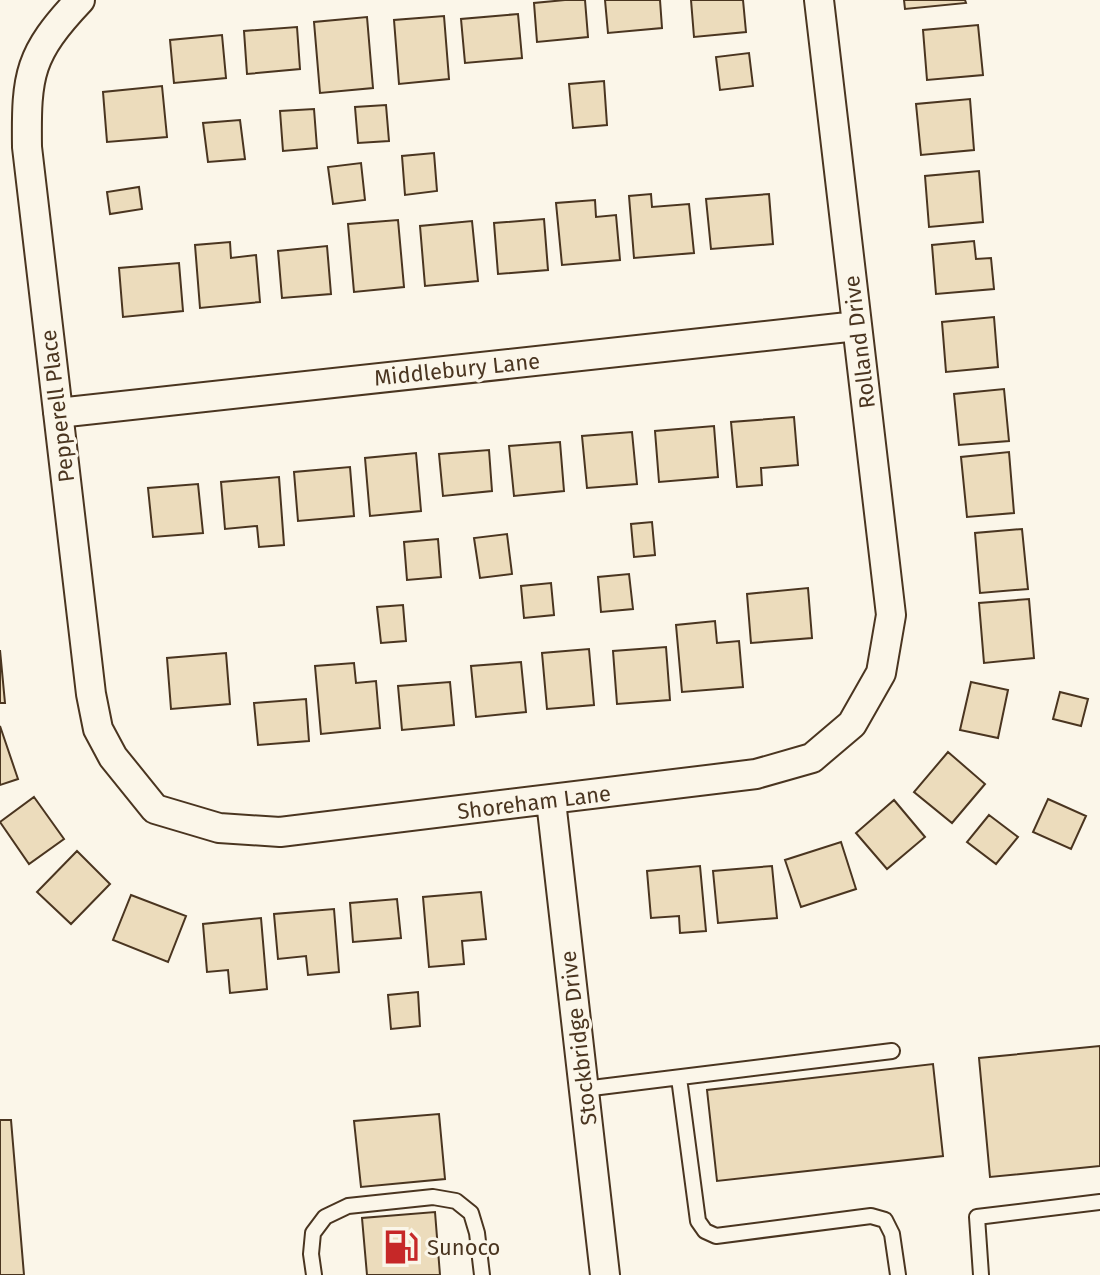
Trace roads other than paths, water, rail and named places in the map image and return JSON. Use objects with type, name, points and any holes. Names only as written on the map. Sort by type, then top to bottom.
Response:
[{"type":"street","name":"Pepperell Place","points":[[80,0],[51,31],[35,60],[26,98],[32,203],[91,694],[98,729],[113,757],[155,809]]},
{"type":"street","name":"Rolland Drive","points":[[819,0],[891,615],[881,673],[876,682]]},
{"type":"street","name":"Middlebury Lane","points":[[58,413],[857,326]]},
{"type":"street","name":"Shoreham Lane","points":[[155,809],[219,828],[280,832],[756,774],[812,758],[852,724],[876,682]]},
{"type":"street","name":"Stockbridge Drive","points":[[551,801],[605,1275]]},
{"type":"lane","points":[[584,1089],[892,1051]]},
{"type":"lane","points":[[679,1078],[698,1221],[705,1231],[716,1236],[871,1216],[885,1220],[892,1234],[898,1275]]},
{"type":"lane","points":[[314,1275],[311,1254],[313,1233],[325,1217],[348,1206],[433,1197],[456,1201],[471,1213],[477,1233],[482,1275]]},
{"type":"lane","points":[[981,1275],[977,1217],[1100,1202]]},
{"type":"place","name":"Sunoco","points":[[401,1247]]}]
